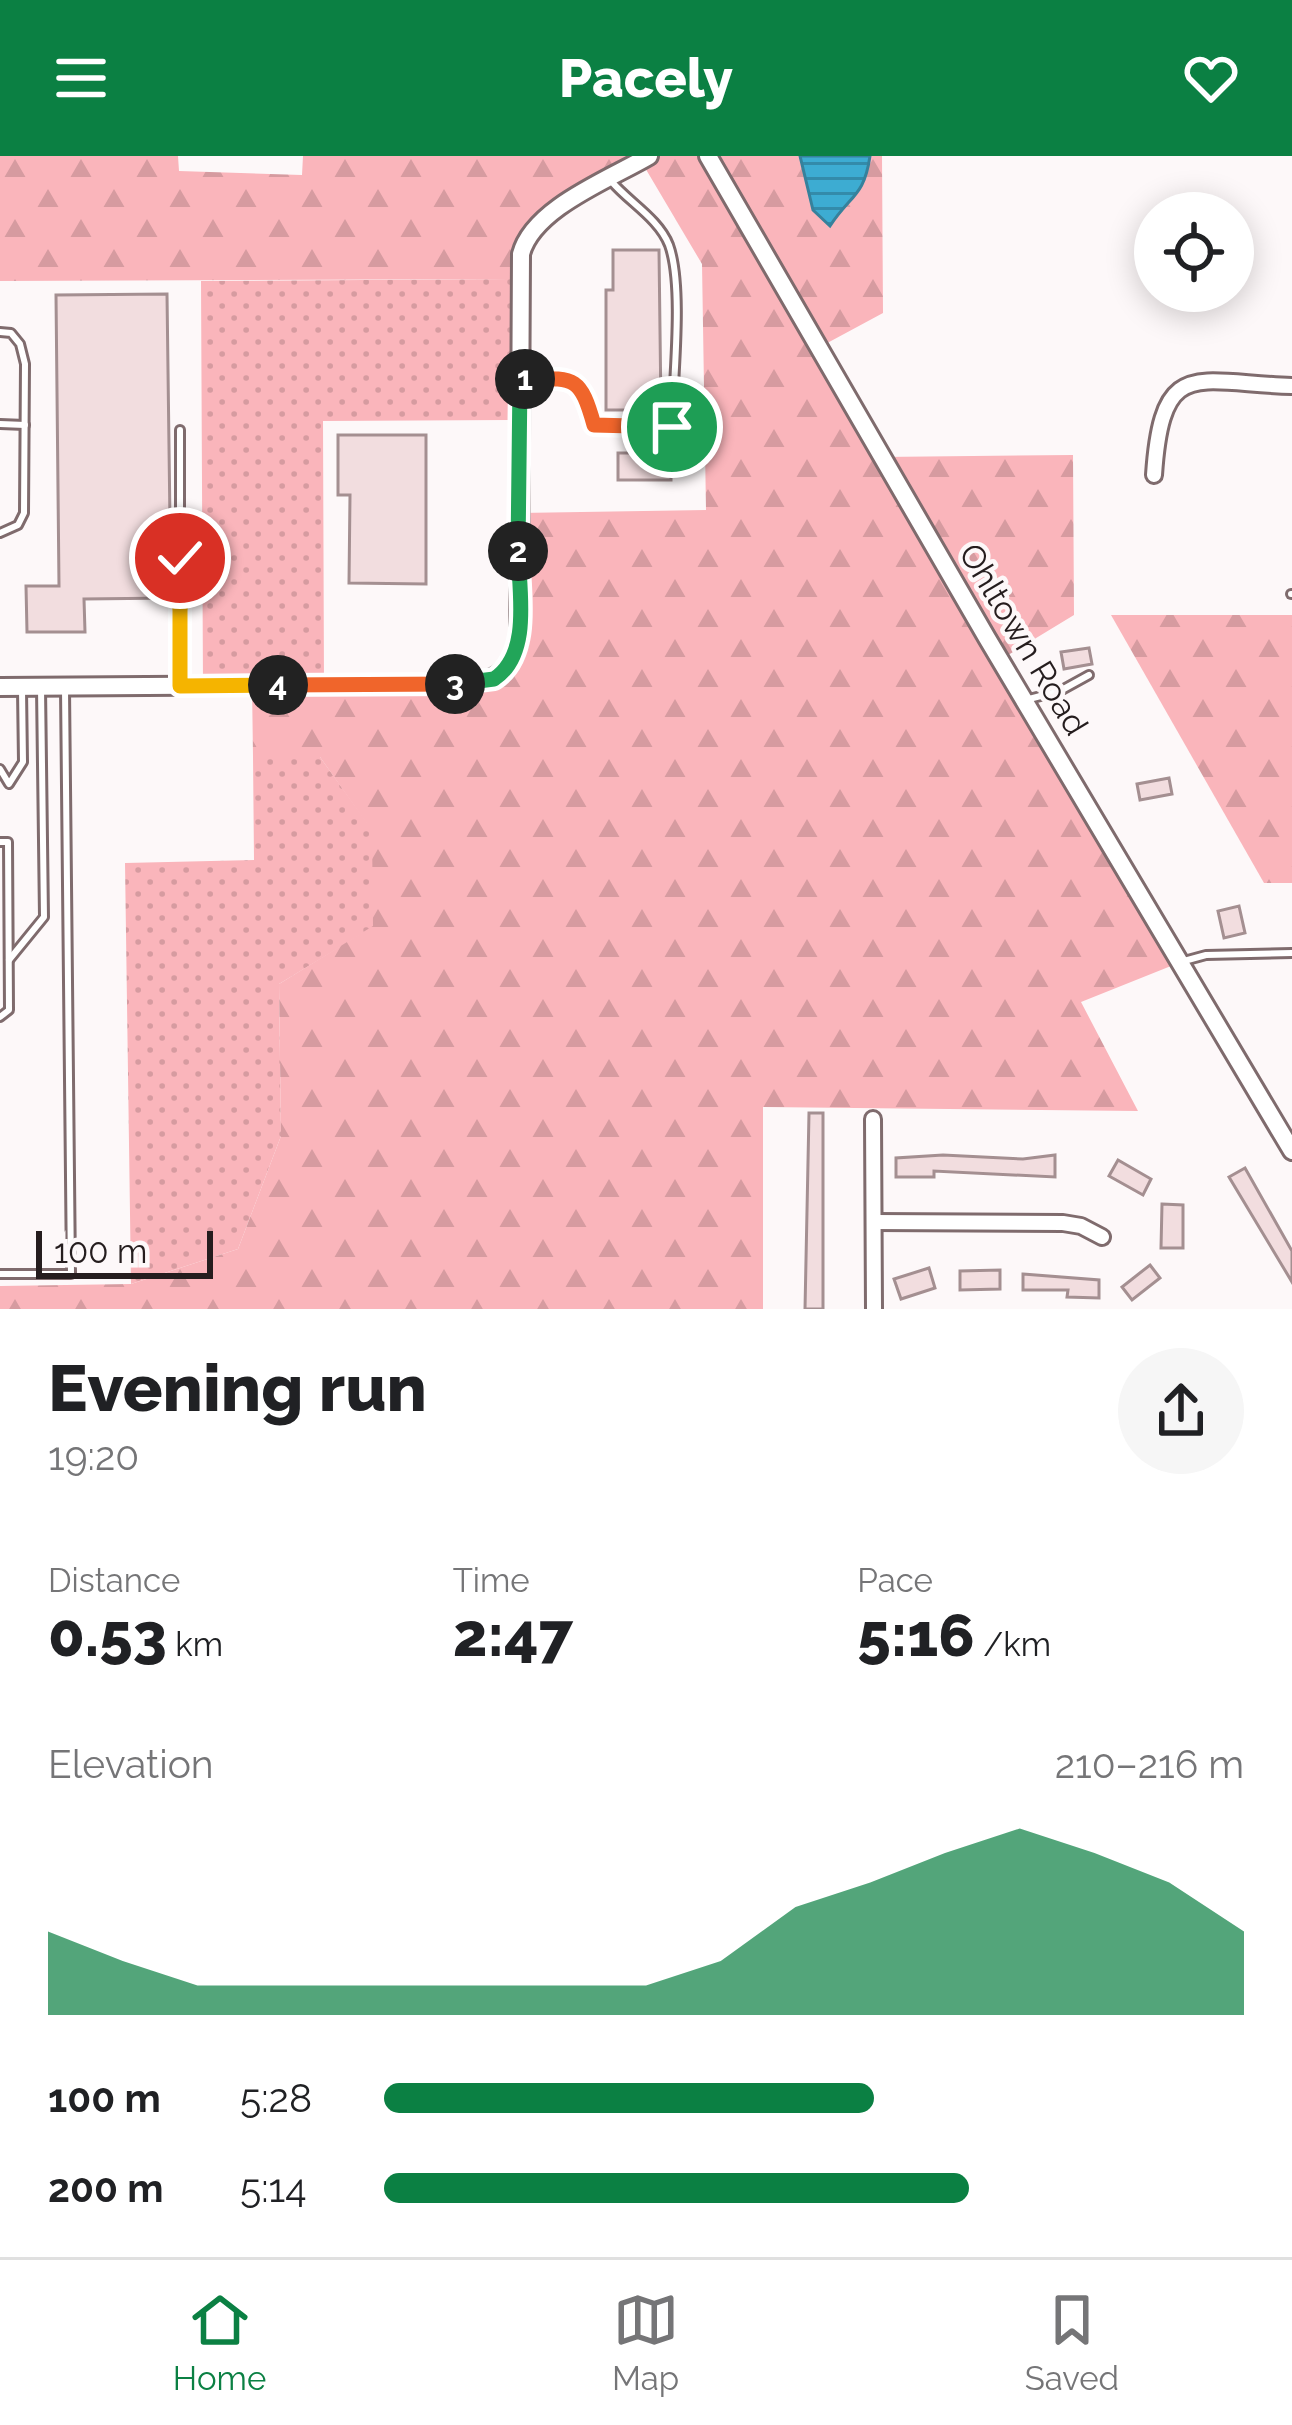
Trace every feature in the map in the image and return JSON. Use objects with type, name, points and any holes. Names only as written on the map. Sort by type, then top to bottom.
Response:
[{"type":"street","points":[[0,687],[470,684],[502,674],[515,656],[519,638],[524,242],[538,222],[649,156]]},
{"type":"street","name":"Ohltown Road","points":[[708,156],[1292,1151]]},
{"type":"street","points":[[1154,475],[1161,414],[1173,394],[1204,381],[1292,386]]},
{"type":"street","points":[[873,1119],[874,1309]]},
{"type":"street","points":[[874,1222],[1063,1223],[1081,1226],[1102,1238]]},
{"type":"lane","points":[[520,380],[566,378],[585,393],[594,425],[672,427],[675,288],[669,245],[610,179]]},
{"type":"lane","points":[[0,332],[10,333],[20,344],[25,364],[24,513],[19,525],[0,533]]},
{"type":"lane","points":[[0,424],[25,425]]},
{"type":"lane","points":[[180,430],[180,686]]},
{"type":"lane","points":[[1025,701],[1060,691],[1090,675]]},
{"type":"lane","points":[[0,769],[9,784],[22,761],[32,687]]},
{"type":"lane","points":[[8,959],[44,916],[32,687]]},
{"type":"lane","points":[[0,1274],[71,1274],[65,687]]},
{"type":"lane","points":[[0,842],[8,842],[4,926],[9,1010],[0,1017]]},
{"type":"lane","points":[[1181,962],[1206,955],[1292,953]]},
{"type":"green space","points":[[0,156],[178,156],[179,171],[302,175],[303,156],[800,156],[813,209],[855,196],[870,156],[882,156],[883,313],[818,348],[881,457],[1073,455],[1074,615],[1000,660],[1181,962],[1081,1002],[1138,1111],[763,1107],[763,1309],[0,1309],[0,1286],[131,1284],[238,1249],[281,1136],[279,984],[373,926],[372,831],[320,757],[253,757],[252,685],[469,684],[509,666],[519,513],[706,510],[702,264],[641,161],[538,222],[521,279],[0,281]]},
{"type":"green space","points":[[521,279],[519,420],[323,421],[324,685],[203,686],[201,281]]},
{"type":"green space","points":[[1111,615],[1292,615],[1292,883],[1264,883]]},
{"type":"green space","points":[[253,757],[320,757],[373,831],[373,927],[279,984],[281,1136],[238,1249],[131,1284],[125,863],[254,860]]},
{"type":"water","points":[[800,156],[870,156],[860,188],[830,226],[813,210]]},
{"type":"building","points":[[613,250],[659,250],[661,410],[606,410],[606,290],[613,290]]},
{"type":"building","points":[[167,294],[171,598],[84,599],[85,632],[27,632],[26,586],[59,586],[56,295]]},
{"type":"building","points":[[338,435],[426,435],[426,584],[349,583],[350,495],[338,495]]},
{"type":"building","points":[[618,453],[671,453],[671,480],[618,480]]},
{"type":"building","points":[[1089,648],[1092,664],[1064,669],[1061,652]]},
{"type":"building","points":[[1169,778],[1172,794],[1140,800],[1137,784]]},
{"type":"building","points":[[1239,906],[1245,933],[1224,938],[1218,911]]},
{"type":"building","points":[[809,1113],[823,1113],[823,1309],[805,1309]]},
{"type":"building","points":[[1055,1155],[1055,1177],[934,1171],[934,1177],[896,1177],[896,1158],[1023,1159]]},
{"type":"building","points":[[1118,1160],[1151,1179],[1143,1195],[1109,1176]]},
{"type":"building","points":[[1245,1168],[1292,1251],[1292,1282],[1229,1177]]},
{"type":"building","points":[[1162,1204],[1183,1205],[1183,1248],[1161,1248]]},
{"type":"building","points":[[1150,1265],[1160,1278],[1132,1300],[1122,1287]]},
{"type":"building","points":[[929,1268],[935,1288],[901,1299],[894,1279]]},
{"type":"building","points":[[1000,1270],[1000,1289],[960,1290],[960,1271]]},
{"type":"building","points":[[1023,1274],[1099,1280],[1099,1298],[1067,1297],[1068,1290],[1023,1290]]},
{"type":"route","points":[[180,558],[180,686],[485,682],[509,666],[518,644],[520,380],[566,378],[585,393],[594,425],[672,427]]}]
